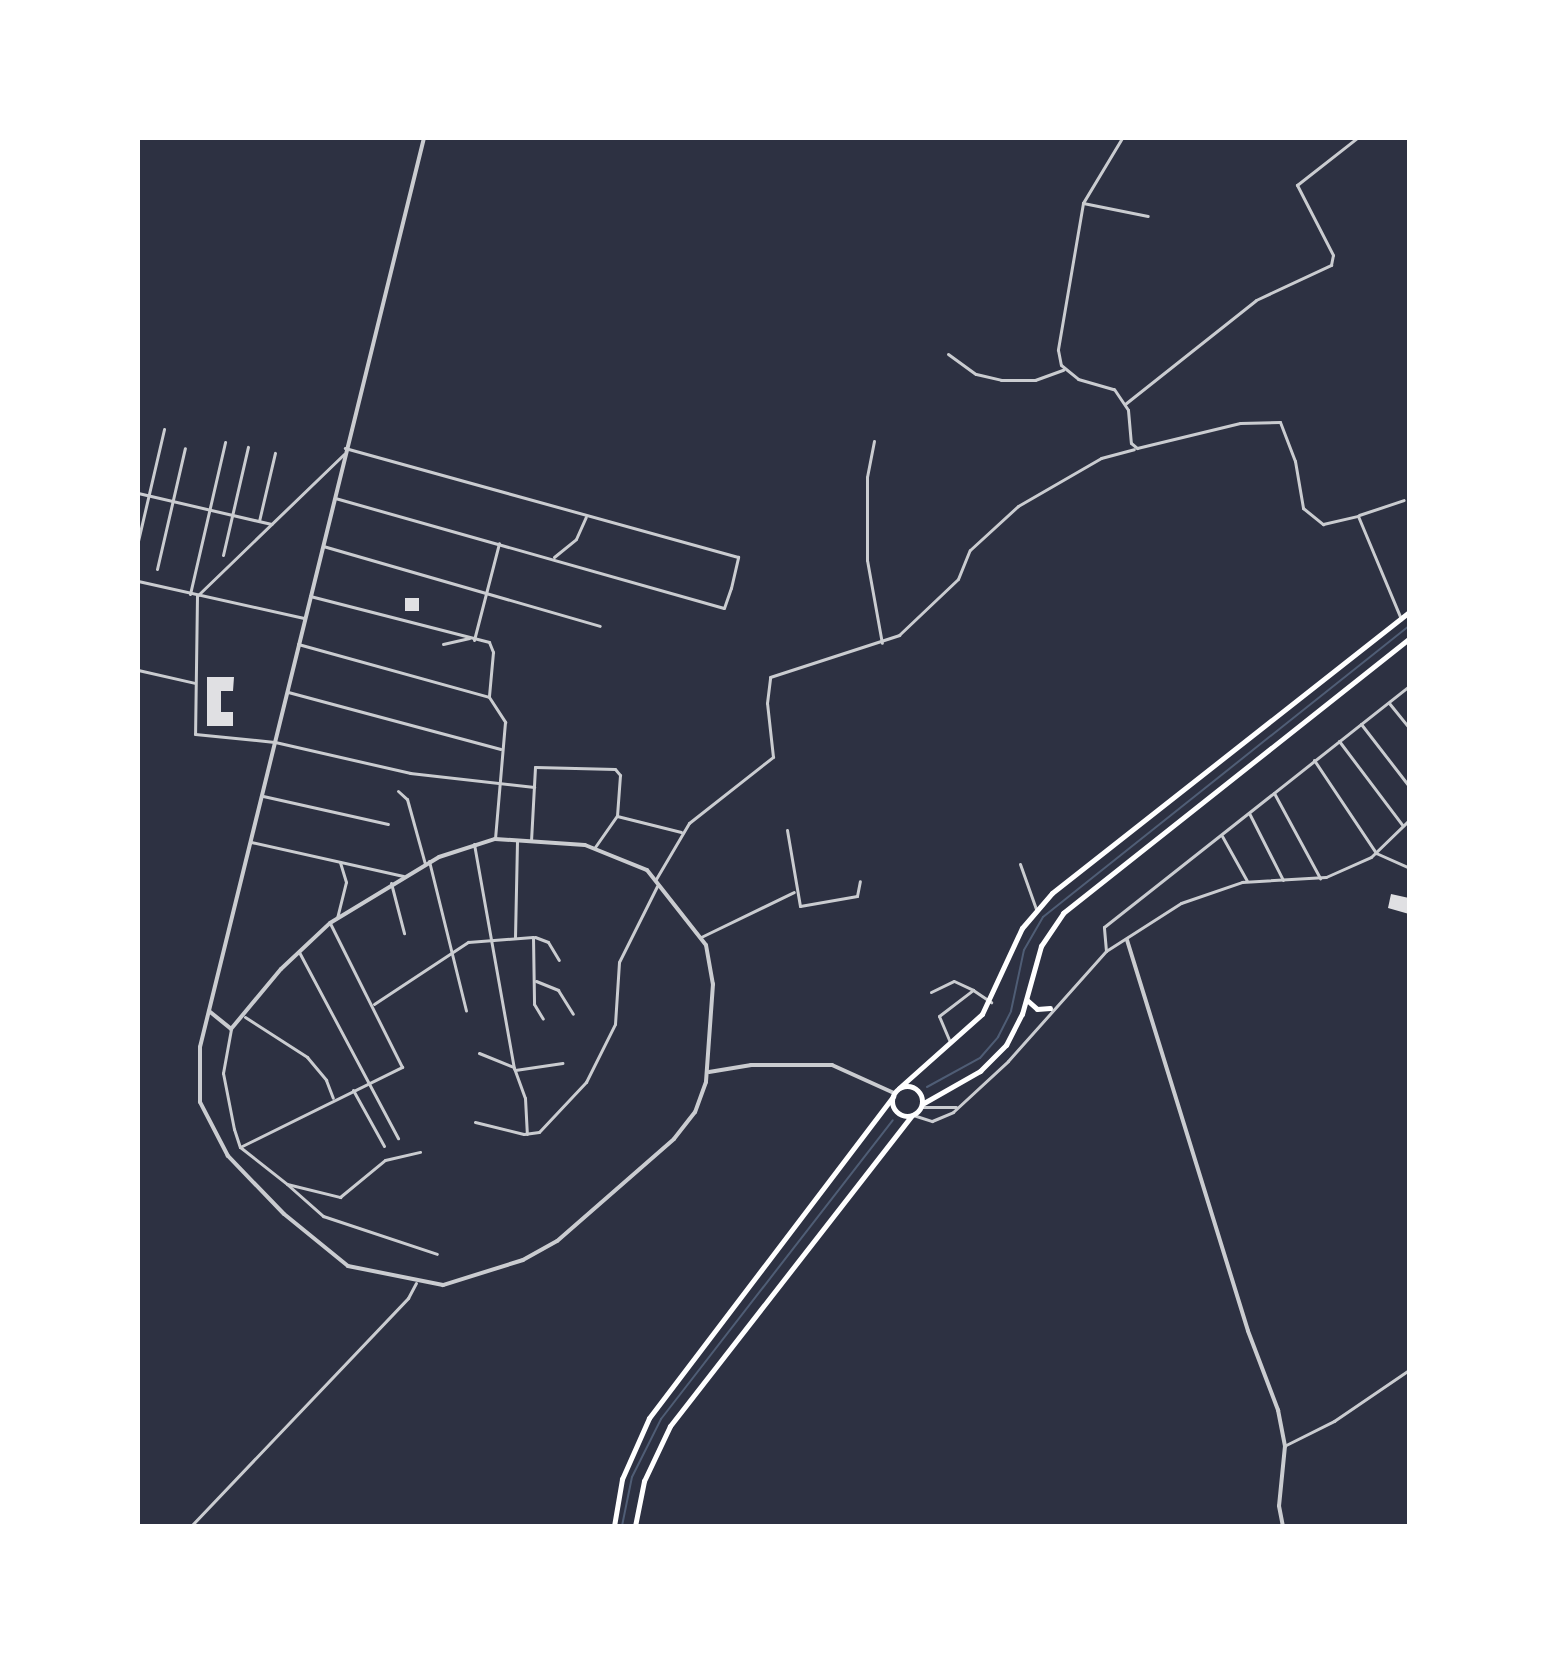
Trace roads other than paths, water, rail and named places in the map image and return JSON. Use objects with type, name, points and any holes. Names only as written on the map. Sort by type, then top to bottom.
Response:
[{"type":"main road","points":[[614,1526],[622,1479],[649,1418],[895,1092],[951,1044],[991,1002],[1017,937],[1036,909],[1409,612]]},
{"type":"main road","points":[[635,1526],[644,1481],[670,1426],[912,1115],[922,1105],[995,1059],[1016,1029],[1041,946],[1063,913],[1409,639]]},
{"type":"main road","points":[[1026,999],[1037,1009],[1050,1008]]},
{"type":"main road","points":[[895,1092],[915,1087],[922,1105]]},
{"type":"main road","points":[[895,1092],[897,1112],[912,1115]]},
{"type":"street","points":[[424,138],[209,1011],[197,1080],[209,1123],[228,1156],[284,1214],[348,1266],[416,1283],[443,1285],[482,1275],[557,1241],[674,1139],[695,1112],[709,1072],[713,984],[701,937],[657,881],[635,862],[595,847],[531,841],[495,839],[427,862],[337,918],[299,952],[245,1017],[231,1029],[223,1073],[240,1147],[323,1216],[437,1254]]},
{"type":"street","points":[[1122,138],[1083,203],[1058,350],[1064,369],[1078,379],[1108,384],[1125,404],[1131,443],[1137,448]]},
{"type":"street","points":[[1125,404],[1256,300],[1333,263],[1297,185],[1357,138]]},
{"type":"street","points":[[1083,203],[1148,216]]},
{"type":"street","points":[[948,354],[976,374],[1001,380],[1035,380],[1064,369]]},
{"type":"street","points":[[475,1122],[527,1134],[546,1128],[586,1082],[611,1035],[620,1001],[619,962],[681,832],[773,757],[769,678],[882,643],[911,626],[958,579],[967,553],[1018,506],[1101,458],[1225,426],[1275,420],[1293,452],[1300,499],[1309,516],[1326,524],[1404,500]]},
{"type":"street","points":[[138,541],[164,429]]},
{"type":"street","points":[[874,441],[867,477],[867,560],[882,643]]},
{"type":"street","points":[[190,594],[225,442]]},
{"type":"street","points":[[223,555],[248,447]]},
{"type":"street","points":[[157,569],[185,448]]},
{"type":"street","points":[[335,498],[554,557],[724,608],[738,557],[345,451]]},
{"type":"street","points":[[345,451],[197,596],[193,728],[198,737],[275,742],[410,773],[534,787]]},
{"type":"street","points":[[259,521],[275,453]]},
{"type":"street","points":[[138,493],[271,524]]},
{"type":"street","points":[[554,557],[576,539],[586,516]]},
{"type":"street","points":[[1358,516],[1401,619]]},
{"type":"street","points":[[472,639],[488,592],[499,542]]},
{"type":"street","points":[[323,546],[600,626]]},
{"type":"street","points":[[138,581],[304,618]]},
{"type":"street","points":[[310,596],[492,647],[489,697]]},
{"type":"street","points":[[443,644],[472,639]]},
{"type":"street","points":[[298,644],[483,692],[489,697],[505,719],[497,783],[495,839]]},
{"type":"street","points":[[138,670],[195,683]]},
{"type":"street","points":[[1106,951],[1104,927],[1409,686]]},
{"type":"street","points":[[287,692],[501,749]]},
{"type":"street","points":[[1389,703],[1409,728]]},
{"type":"street","points":[[1361,724],[1409,786]]},
{"type":"street","points":[[912,1115],[937,1120],[960,1105],[1008,1061],[1050,1008],[1106,951],[1188,899],[1247,881],[1320,878],[1376,853],[1407,824],[1339,741]]},
{"type":"street","points":[[1314,760],[1376,853],[1409,868]]},
{"type":"street","points":[[531,841],[535,767],[615,769],[620,775],[617,816],[595,847]]},
{"type":"street","points":[[398,791],[407,799],[427,862],[466,1011]]},
{"type":"street","points":[[1274,792],[1320,878]]},
{"type":"street","points":[[262,796],[388,824]]},
{"type":"street","points":[[1249,813],[1283,880]]},
{"type":"street","points":[[617,816],[681,832]]},
{"type":"street","points":[[787,830],[794,892],[803,906],[857,896],[860,881]]},
{"type":"street","points":[[1222,835],[1247,881]]},
{"type":"street","points":[[515,937],[517,840]]},
{"type":"street","points":[[251,842],[403,876]]},
{"type":"street","points":[[474,844],[515,1069],[525,1098],[527,1134]]},
{"type":"street","points":[[337,918],[346,882],[340,862]]},
{"type":"street","points":[[1020,864],[1036,909]]},
{"type":"street","points":[[391,883],[404,933]]},
{"type":"street","points":[[701,937],[794,892]]},
{"type":"street","points":[[240,1147],[333,1098],[402,1067],[374,1004],[330,923]]},
{"type":"street","points":[[533,937],[534,1007],[543,1019]]},
{"type":"street","points":[[374,1004],[450,950],[489,938],[533,937],[546,940],[559,960]]},
{"type":"street","points":[[1127,940],[1285,1446],[1279,1506],[1283,1526]]},
{"type":"street","points":[[299,952],[398,1138]]},
{"type":"street","points":[[536,981],[558,990],[573,1014]]},
{"type":"street","points":[[931,992],[956,981],[991,1002]]},
{"type":"street","points":[[951,1044],[939,1016],[973,990]]},
{"type":"street","points":[[209,1011],[231,1029]]},
{"type":"street","points":[[245,1017],[307,1057],[326,1080],[333,1098]]},
{"type":"street","points":[[479,1053],[515,1069],[562,1063]]},
{"type":"street","points":[[709,1072],[751,1065],[832,1065],[895,1092]]},
{"type":"street","points":[[353,1089],[384,1146]]},
{"type":"street","points":[[922,1105],[960,1105]]},
{"type":"street","points":[[287,1184],[340,1197],[378,1164],[420,1152]]},
{"type":"street","points":[[191,1526],[408,1298],[416,1283]]},
{"type":"street","points":[[1285,1446],[1334,1421],[1409,1370]]},
{"type":"waterway","points":[[927,1087],[980,1058],[998,1037],[1011,1011],[1024,950],[1043,917],[1409,626]]},
{"type":"waterway","points":[[622,1526],[632,1477],[661,1419],[893,1120]]}]
